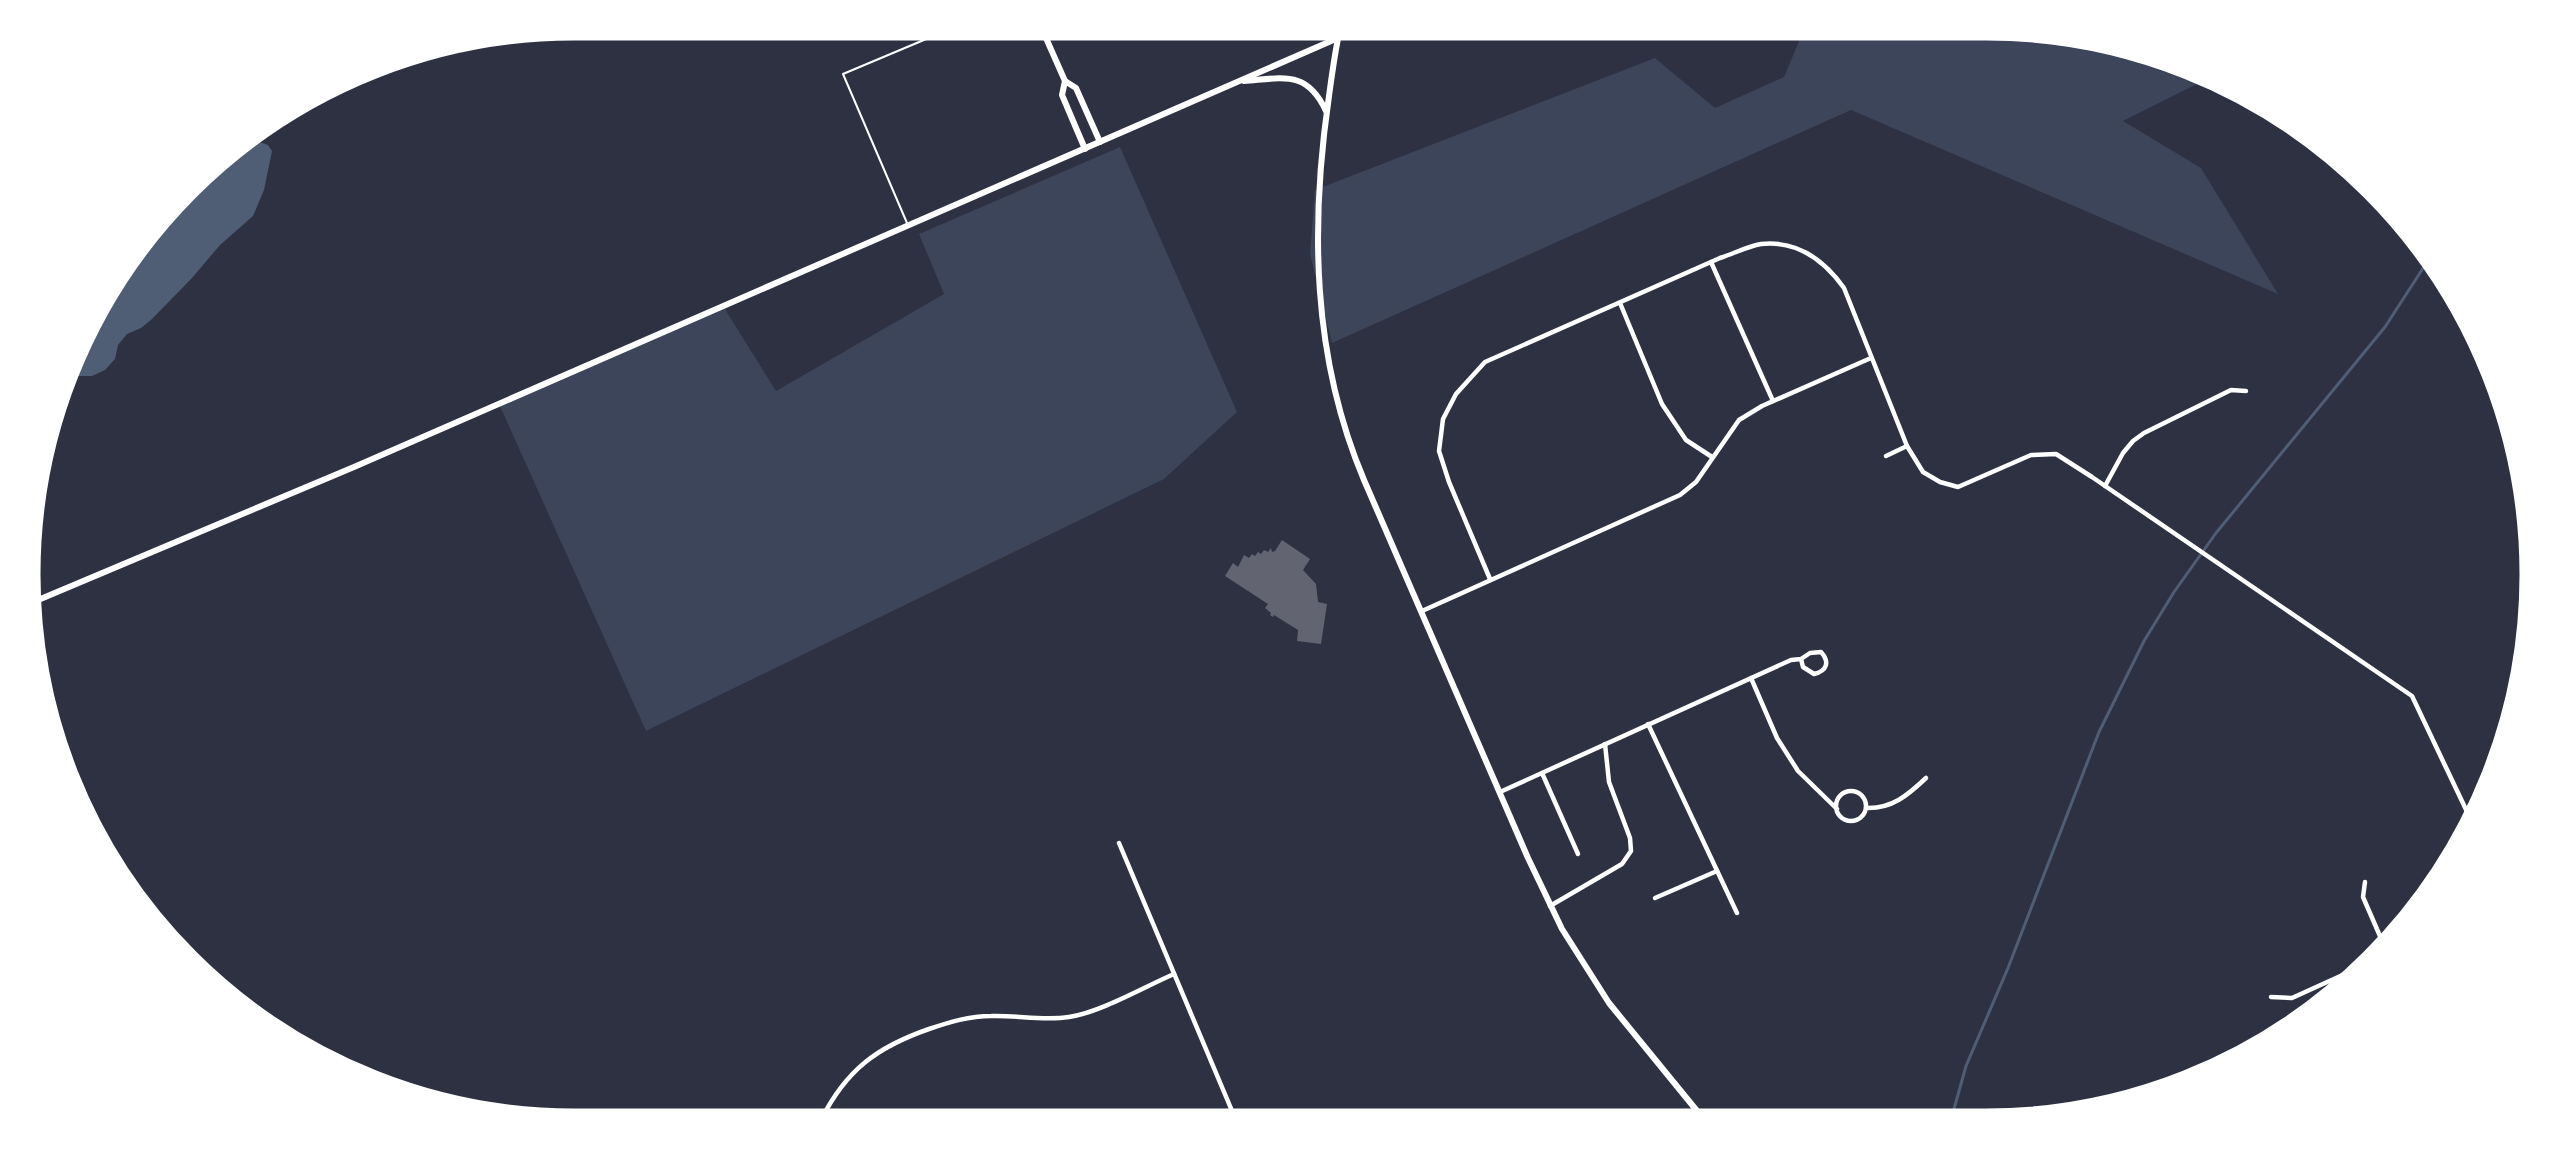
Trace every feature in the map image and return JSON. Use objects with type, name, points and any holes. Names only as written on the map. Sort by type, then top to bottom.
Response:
[{"type":"street","points":[[1047,39],[1065,81],[1076,88],[1100,142]]},
{"type":"street","points":[[40,599],[364,463],[1336,39]]},
{"type":"street","points":[[1338,39],[1320,163],[1316,242],[1324,332],[1336,391],[1360,470],[1550,906],[1583,966],[1609,1003],[1696,1110]]},
{"type":"street","points":[[1238,82],[1284,78],[1306,84],[1319,95],[1327,112]]},
{"type":"street","points":[[1065,81],[1062,95],[1085,149]]},
{"type":"street","points":[[1490,579],[1449,482],[1439,451],[1443,419],[1456,394],[1485,362],[1711,262],[1760,244],[1790,245],[1817,257],[1830,269],[1844,288],[1907,446],[1923,472],[1940,482],[1959,487],[2031,455],[2056,454],[2412,696],[2466,810]]},
{"type":"street","points":[[1711,262],[1773,401]]},
{"type":"street","points":[[1620,303],[1662,404],[1686,440],[1713,457]]},
{"type":"street","points":[[1422,611],[1680,495],[1696,482],[1739,420],[1773,401],[1871,358]]},
{"type":"street","points":[[2104,486],[2123,453],[2144,433],[2231,390],[2246,391]]},
{"type":"street","points":[[1886,456],[1907,446]]},
{"type":"street","points":[[1500,792],[1791,660],[1802,659],[1810,653],[1821,652],[1826,657],[1827,664],[1823,671],[1814,674],[1803,667],[1802,659]]},
{"type":"street","points":[[1751,678],[1777,738],[1798,771],[1837,809],[1842,818],[1851,821],[1861,817],[1866,808],[1862,796],[1849,791],[1838,799],[1837,809]]},
{"type":"street","points":[[1648,724],[1737,913]]},
{"type":"street","points":[[1550,906],[1622,864],[1631,851],[1630,838],[1609,782],[1605,744]]},
{"type":"street","points":[[1542,773],[1578,854]]},
{"type":"street","points":[[1866,808],[1886,807],[1908,795],[1926,778]]},
{"type":"street","points":[[1119,843],[1232,1110]]},
{"type":"street","points":[[1655,898],[1717,871]]},
{"type":"street","points":[[2365,882],[2363,897],[2380,936]]},
{"type":"street","points":[[826,1110],[831,1100],[855,1070],[884,1047],[911,1035],[969,1017],[993,1015],[1048,1019],[1072,1016],[1174,974]]},
{"type":"street","points":[[2271,997],[2292,998],[2340,976]]},
{"type":"lane","points":[[909,225],[843,75],[925,39]]},
{"type":"shaded area","points":[[1800,39],[1986,39],[2021,40],[2090,49],[2158,67],[2198,84],[2123,121],[2201,168],[2278,294],[1851,110],[1332,343],[1310,254],[1315,190],[1655,58],[1715,108],[1784,77]]},
{"type":"shaded area","points":[[259,142],[268,145],[272,151],[264,190],[253,216],[220,245],[152,319],[141,328],[127,334],[118,345],[115,359],[105,370],[92,376],[78,376],[111,307],[129,277],[150,249],[172,221],[221,172]]},
{"type":"shaded area","points":[[1120,147],[1237,412],[1164,479],[646,731],[499,404],[601,358],[725,309],[776,391],[944,294],[919,234]]},
{"type":"building","points":[[1282,540],[1310,559],[1303,570],[1316,584],[1318,602],[1327,604],[1321,644],[1297,641],[1298,630],[1274,615],[1273,617],[1270,615],[1271,613],[1265,608],[1268,604],[1225,576],[1233,563],[1238,567],[1244,555],[1249,558],[1258,552],[1261,554],[1264,550],[1268,552],[1271,548],[1272,552],[1275,551]]},
{"type":"waterway","points":[[1954,1110],[1966,1066],[2008,968],[2099,732],[2144,641],[2174,592],[2216,533],[2385,327],[2424,267]]}]
